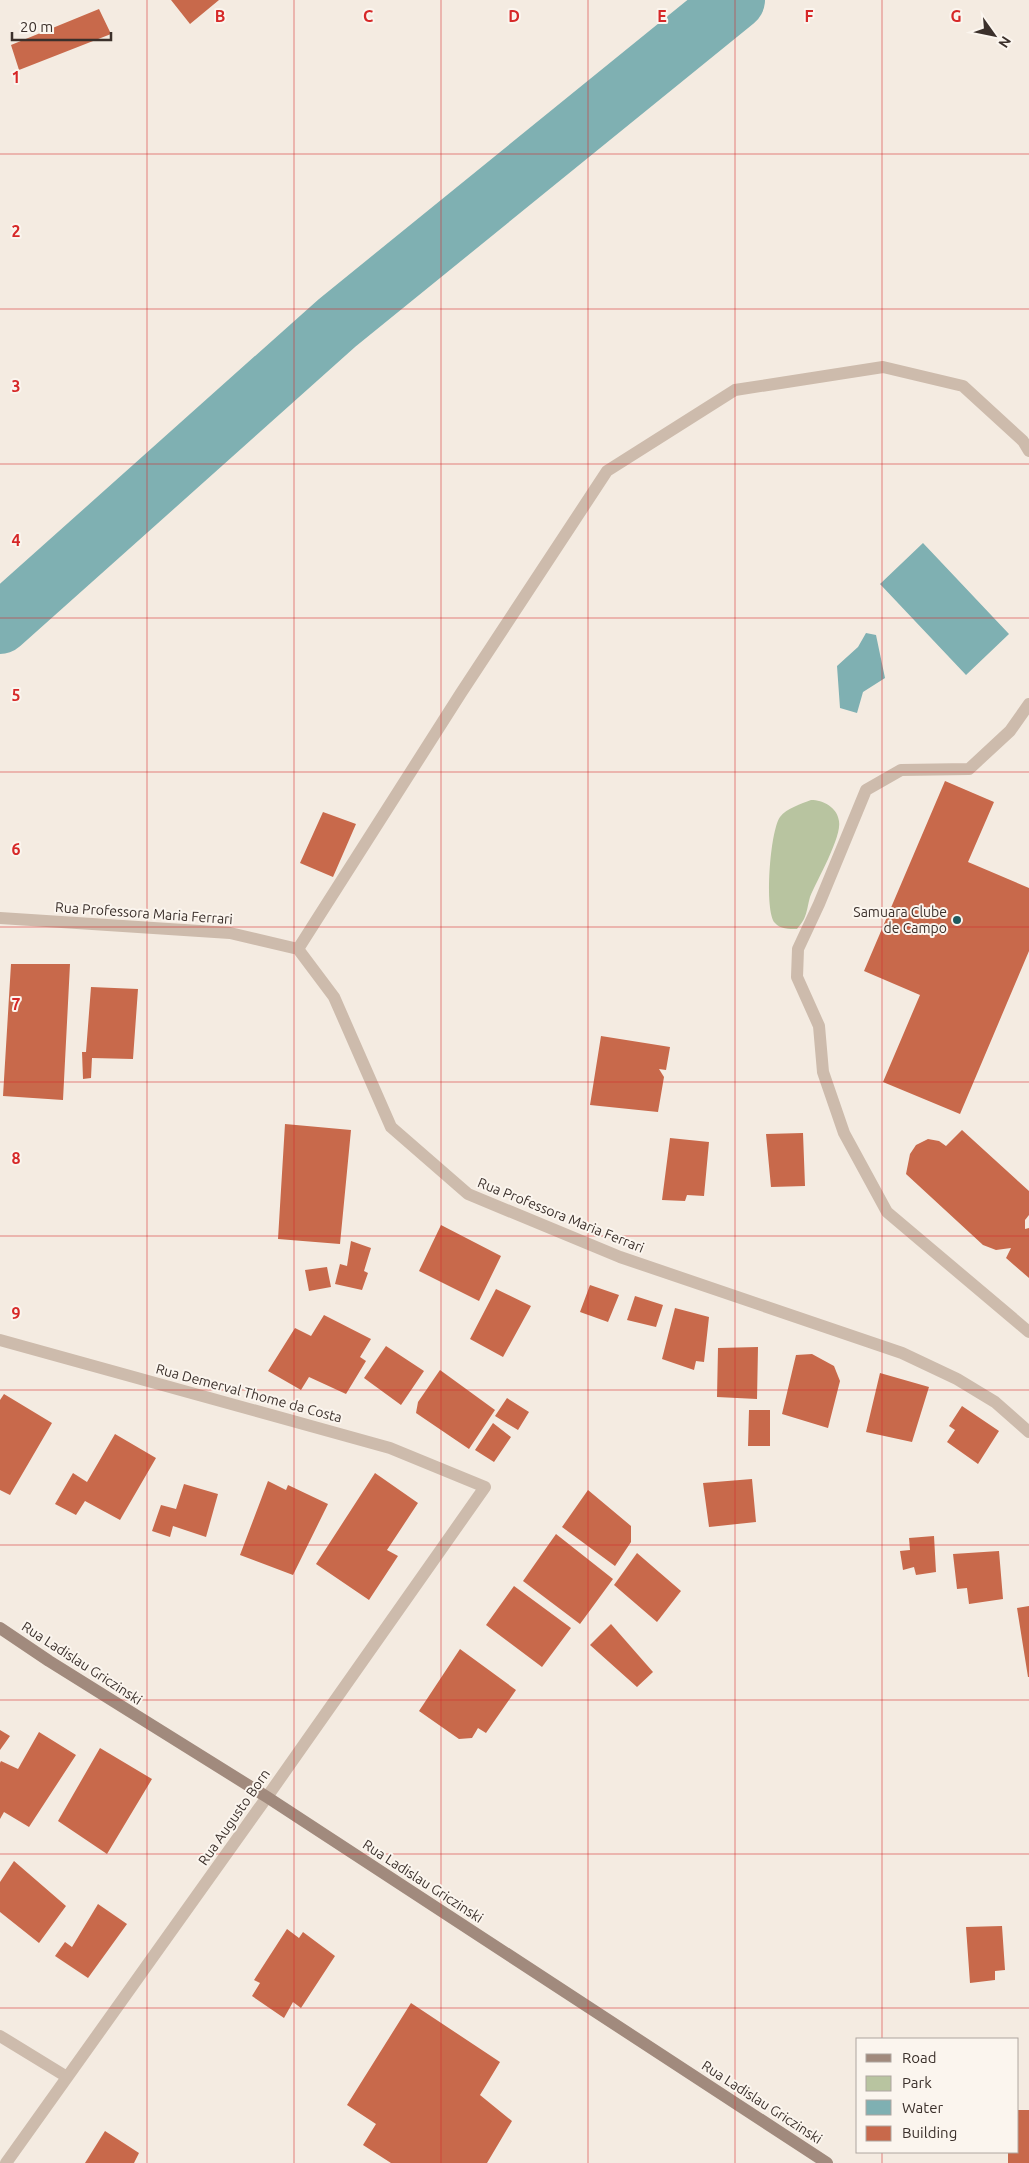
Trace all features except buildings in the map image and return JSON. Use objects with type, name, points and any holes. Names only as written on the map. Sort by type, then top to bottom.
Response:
[{"type":"main road","name":"Rua Ladislau Griczinski","points":[[0,1628],[49,1661],[267,1797],[828,2163]]},
{"type":"street","points":[[298,949],[461,693],[607,471],[735,390],[883,367],[963,386],[1023,441],[1029,452]]},
{"type":"street","points":[[1029,704],[1010,731],[969,770],[901,770],[866,790],[819,904],[798,949],[797,977],[818,1026],[823,1072],[844,1133],[887,1212],[1029,1332]]},
{"type":"street","name":"Rua Professora Maria Ferrari","points":[[0,918],[230,932],[298,949],[334,997],[391,1127],[468,1194],[620,1257],[902,1353],[957,1379],[995,1402],[1029,1432]]},
{"type":"street","name":"Rua Demerval Thome da Costa","points":[[0,1340],[390,1448],[485,1487]]},
{"type":"street","name":"Rua Augusto Born","points":[[6,2163],[485,1487]]},
{"type":"street","points":[[0,2036],[67,2077]]},
{"type":"green space","points":[[811,800],[820,801],[832,808],[838,816],[839,828],[833,848],[810,897],[804,919],[797,929],[785,928],[775,923],[770,903],[769,888],[773,838],[776,825],[786,811]]},
{"type":"water","points":[[923,543],[1009,634],[966,675],[880,584]]},
{"type":"water","points":[[866,633],[876,635],[885,678],[863,692],[857,713],[840,708],[837,666],[858,647]]},
{"type":"waterway","points":[[0,624],[337,323],[735,0]]},
{"type":"place","name":"Samuara Clube de Campo","points":[[957,920]]}]
